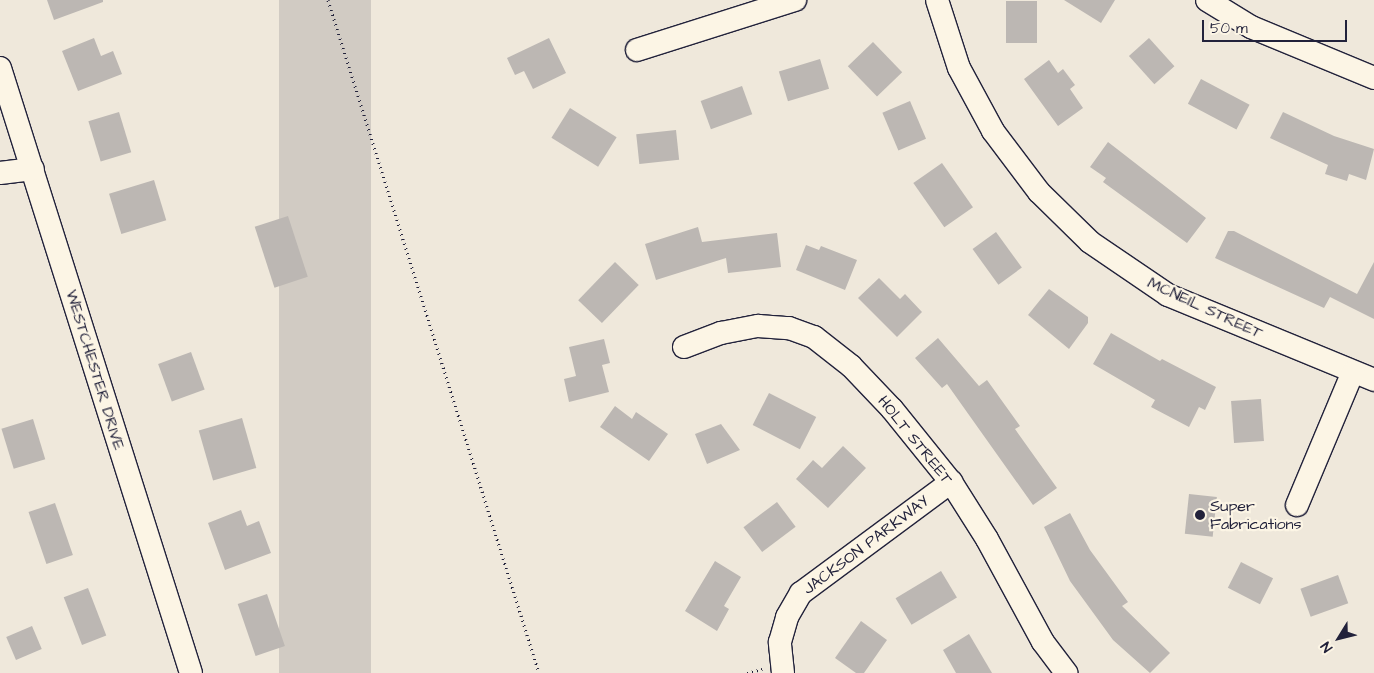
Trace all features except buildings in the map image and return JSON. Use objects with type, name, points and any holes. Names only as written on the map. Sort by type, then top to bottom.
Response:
[{"type":"street","points":[[637,50],[795,0]]},
{"type":"street","name":"MCNEIL STREET","points":[[937,0],[959,68],[993,130],[1039,192],[1090,242],[1135,275],[1168,295],[1374,380]]},
{"type":"street","points":[[1207,0],[1251,27],[1374,78]]},
{"type":"street","name":"WESTCHESTER DRIVE","points":[[0,68],[191,673]]},
{"type":"street","points":[[0,173],[33,169]]},
{"type":"street","name":"HOLT STREET","points":[[684,347],[721,333],[758,326],[789,328],[814,337],[851,366],[892,409],[951,482],[987,538],[1043,642],[1066,673]]},
{"type":"street","points":[[1297,505],[1353,372]]},
{"type":"street","name":"JACKSON PARKWAY","points":[[782,673],[780,642],[787,617],[801,593],[951,482]]},
{"type":"path","points":[[328,0],[539,673]]},
{"type":"shaded area","points":[[279,0],[371,0],[371,673],[279,673]]},
{"type":"place","name":"Super Fabrications","points":[[1200,515]]}]
